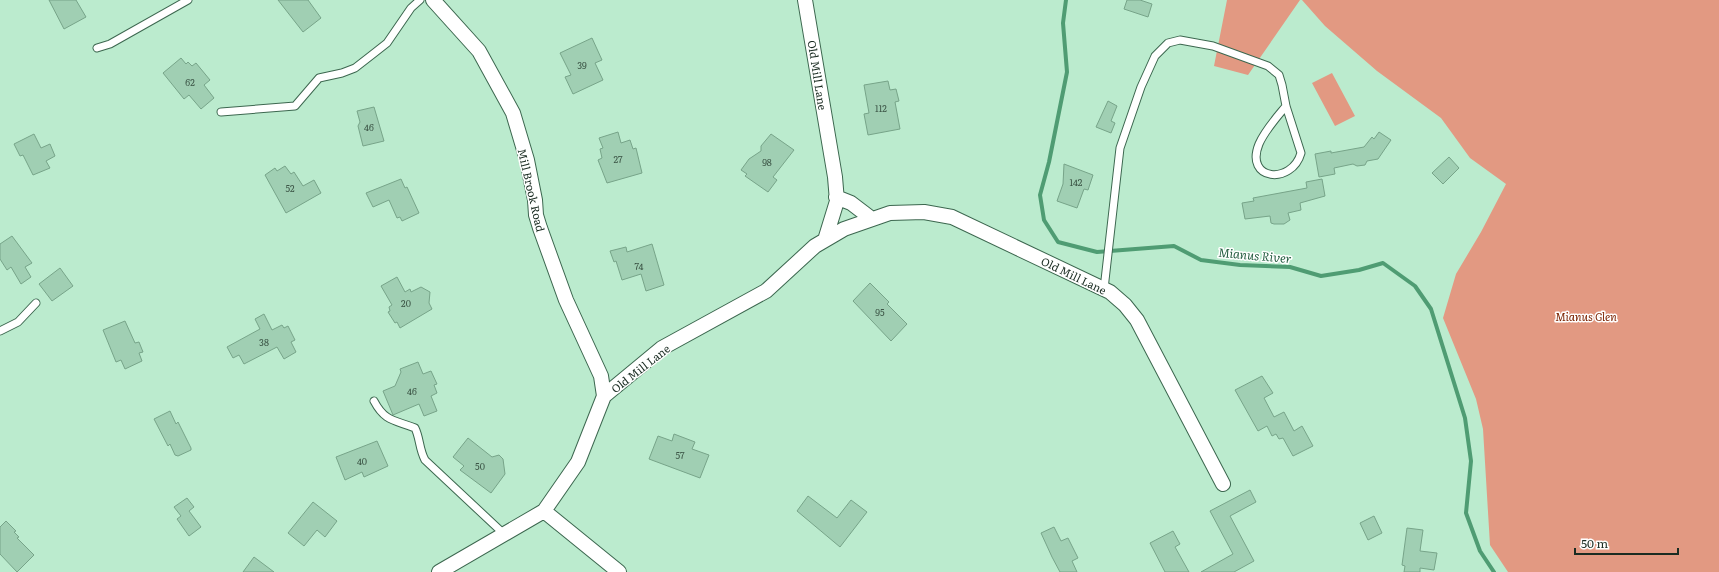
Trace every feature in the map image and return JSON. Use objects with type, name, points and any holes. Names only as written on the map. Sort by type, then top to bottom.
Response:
[{"type":"street","name":"Mill Brook Road","points":[[433,0],[479,51],[513,113],[527,160],[538,222],[566,300],[601,376],[604,396]]},
{"type":"street","name":"Old Mill Lane","points":[[805,0],[835,177],[836,197],[825,240]]},
{"type":"street","points":[[836,197],[851,203],[872,219]]},
{"type":"street","name":"Old Mill Lane","points":[[439,572],[544,511],[578,462],[604,396],[662,348],[766,291],[815,246],[825,240],[844,229],[890,214],[924,212],[952,217],[1104,289],[1125,305],[1137,320],[1223,484]]},
{"type":"street","points":[[544,511],[619,572]]},
{"type":"lane","points":[[97,48],[110,44],[188,0]]},
{"type":"lane","points":[[221,112],[295,106],[319,78],[356,68],[386,43],[411,8],[420,0]]},
{"type":"lane","points":[[1104,289],[1120,148],[1141,86],[1156,56],[1168,43],[1180,40],[1213,46],[1268,66],[1279,75],[1286,106],[1301,152],[1299,160],[1290,170],[1276,175],[1266,174],[1260,170],[1256,162],[1259,144],[1268,128],[1286,106]]},
{"type":"lane","points":[[0,331],[18,322],[36,304]]},
{"type":"lane","points":[[374,401],[380,412],[390,420],[415,428],[419,436],[419,444],[425,460],[504,534]]},
{"type":"green space","points":[[1227,0],[1300,0],[1248,75],[1214,66]]},
{"type":"green space","name":"Mianus Glen","points":[[1302,0],[1719,0],[1719,572],[1508,572],[1490,545],[1483,429],[1476,399],[1443,318],[1456,274],[1481,232],[1506,184],[1470,158],[1441,118],[1377,71],[1325,26]]},
{"type":"green space","points":[[1332,73],[1355,116],[1335,126],[1312,83]]},
{"type":"building","points":[[49,0],[76,0],[86,17],[64,29]]},
{"type":"building","points":[[278,0],[308,0],[321,18],[303,32]]},
{"type":"building","points":[[1127,0],[1140,0],[1152,4],[1148,17],[1124,9]]},
{"type":"building","points":[[592,38],[602,60],[595,63],[603,80],[573,94],[565,77],[571,75],[560,53]]},
{"type":"building","points":[[181,58],[186,64],[188,62],[192,66],[196,63],[210,80],[204,85],[214,98],[201,109],[189,95],[184,99],[163,73]]},
{"type":"building","points":[[888,81],[890,90],[896,89],[899,101],[895,102],[900,129],[868,135],[864,114],[869,113],[864,85]]},
{"type":"building","points":[[1108,101],[1117,106],[1111,121],[1115,123],[1111,133],[1096,127]]},
{"type":"building","points":[[374,107],[384,141],[363,146],[358,126],[360,122],[357,111]]},
{"type":"building","points":[[618,132],[621,143],[630,140],[633,149],[636,148],[642,173],[607,183],[598,160],[602,158],[600,149],[603,148],[599,138]]},
{"type":"building","points":[[1379,132],[1391,140],[1378,159],[1367,161],[1365,165],[1357,166],[1353,164],[1334,168],[1335,174],[1319,177],[1315,154],[1331,151],[1331,153],[1364,147],[1372,137],[1374,139]]},
{"type":"building","points":[[34,134],[41,148],[50,144],[55,156],[46,161],[50,168],[33,175],[23,155],[20,156],[14,144]]},
{"type":"building","points":[[771,134],[794,150],[773,177],[777,180],[768,192],[745,176],[747,174],[741,170],[749,159],[761,151],[761,146]]},
{"type":"building","points":[[1449,157],[1459,168],[1443,184],[1432,173]]},
{"type":"building","points":[[1064,164],[1093,175],[1088,190],[1084,189],[1077,208],[1057,201],[1063,184]]},
{"type":"building","points":[[285,166],[291,174],[294,172],[303,186],[314,180],[321,193],[286,213],[265,175],[275,168],[277,171]]},
{"type":"building","points":[[401,179],[405,188],[407,187],[419,213],[402,221],[400,217],[397,218],[389,200],[373,207],[366,193]]},
{"type":"building","points":[[1322,179],[1325,196],[1300,203],[1301,210],[1288,213],[1290,220],[1284,224],[1271,223],[1270,216],[1245,219],[1242,203],[1254,201],[1253,198],[1307,188],[1306,182]]},
{"type":"building","points":[[12,236],[32,263],[25,267],[31,277],[21,284],[11,267],[7,270],[0,259],[0,244]]},
{"type":"building","points":[[652,244],[664,285],[646,291],[641,274],[622,280],[616,261],[614,262],[610,251],[626,247],[627,252]]},
{"type":"building","points":[[60,268],[73,286],[52,301],[39,284]]},
{"type":"building","points":[[397,277],[405,292],[410,289],[411,292],[421,287],[430,292],[429,303],[432,309],[400,328],[388,312],[390,311],[389,307],[392,305],[381,286]]},
{"type":"building","points":[[870,283],[889,302],[887,304],[907,324],[891,341],[853,301]]},
{"type":"building","points":[[264,314],[272,330],[282,325],[284,328],[288,326],[295,340],[291,342],[296,352],[284,359],[277,347],[244,364],[239,355],[233,358],[227,347],[260,329],[255,319]]},
{"type":"building","points":[[125,321],[135,343],[139,342],[143,352],[139,353],[142,361],[125,369],[121,360],[116,362],[103,330]]},
{"type":"building","points":[[418,362],[423,374],[431,371],[437,384],[434,385],[437,393],[431,396],[437,411],[424,416],[419,404],[393,415],[383,391],[395,386],[401,372],[400,369]]},
{"type":"building","points":[[1262,376],[1273,393],[1264,398],[1274,417],[1284,412],[1294,431],[1302,426],[1313,446],[1293,456],[1283,438],[1279,439],[1276,434],[1272,436],[1267,426],[1258,431],[1235,390]]},
{"type":"building","points":[[170,411],[176,424],[178,422],[191,448],[191,450],[178,456],[175,455],[170,444],[168,446],[154,419]]},
{"type":"building","points":[[674,434],[695,442],[692,449],[709,455],[700,478],[649,459],[658,436],[672,441]]},
{"type":"building","points":[[468,438],[492,457],[499,455],[503,459],[505,474],[491,493],[460,470],[464,466],[453,457]]},
{"type":"building","points":[[377,441],[388,466],[364,477],[362,472],[345,480],[336,457]]},
{"type":"building","points":[[1250,490],[1256,502],[1230,516],[1254,561],[1234,572],[1201,572],[1233,554],[1210,511]]},
{"type":"building","points":[[808,496],[837,518],[851,500],[867,512],[840,547],[797,511]]},
{"type":"building","points":[[187,498],[194,507],[189,511],[201,527],[189,536],[177,519],[181,516],[174,507]]},
{"type":"building","points":[[313,502],[337,521],[325,537],[317,530],[304,546],[288,533]]},
{"type":"building","points":[[1374,516],[1382,533],[1368,540],[1360,523]]},
{"type":"building","points":[[6,521],[16,531],[14,532],[19,537],[17,538],[34,555],[17,572],[0,554],[0,527]]},
{"type":"building","points":[[1054,527],[1061,541],[1068,538],[1078,558],[1072,561],[1077,572],[1060,572],[1052,557],[1041,533]]},
{"type":"building","points":[[1407,528],[1423,530],[1420,551],[1437,553],[1434,570],[1420,568],[1420,572],[1404,572],[1405,566],[1402,565]]},
{"type":"building","points":[[1173,531],[1180,544],[1175,547],[1189,572],[1165,572],[1150,543]]},
{"type":"building","points":[[254,557],[274,572],[243,572]]},
{"type":"waterway","name":"Mianus River","points":[[1066,0],[1063,23],[1067,72],[1049,162],[1040,195],[1044,220],[1058,242],[1097,252],[1174,246],[1201,260],[1240,265],[1290,267],[1321,276],[1359,270],[1383,263],[1415,286],[1431,309],[1465,418],[1471,461],[1466,513],[1480,551],[1494,572]]}]
